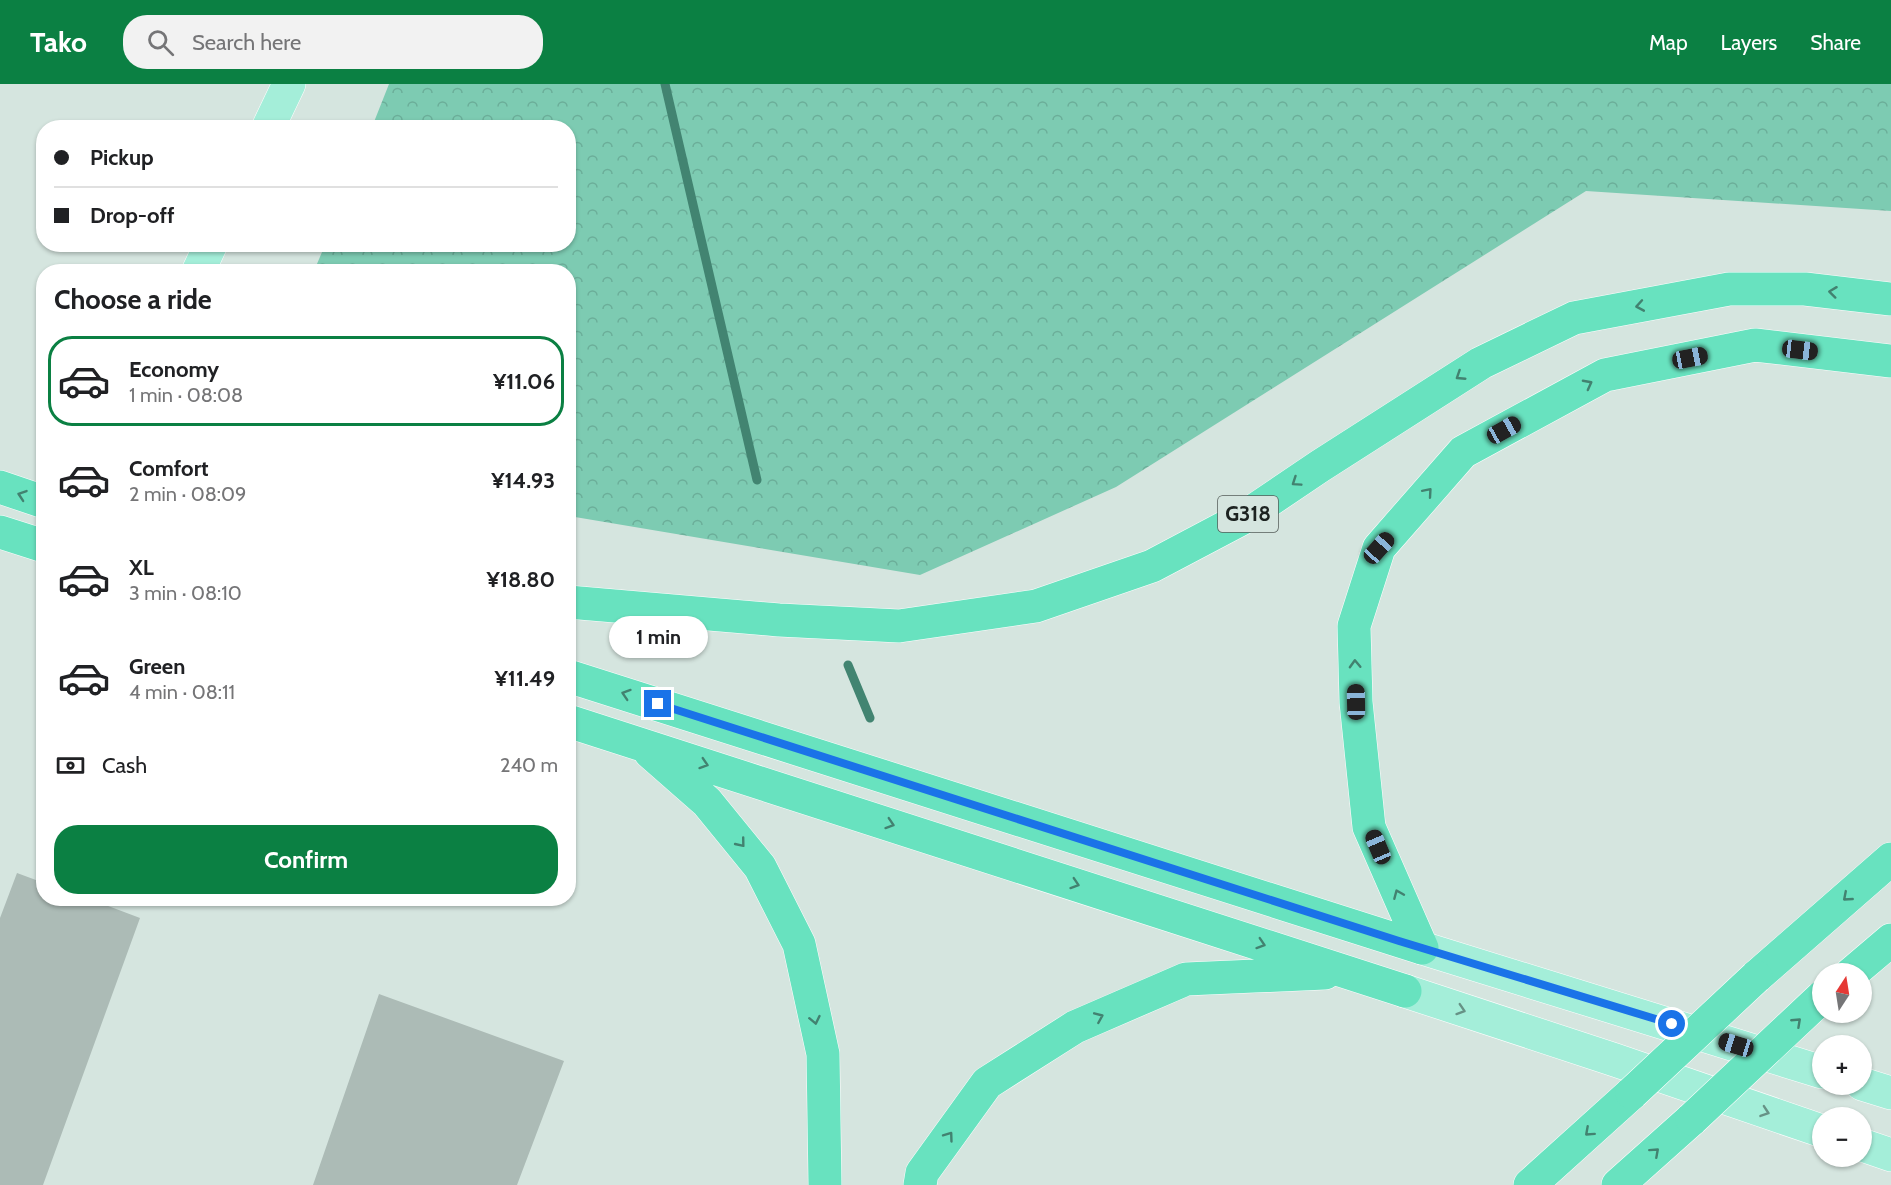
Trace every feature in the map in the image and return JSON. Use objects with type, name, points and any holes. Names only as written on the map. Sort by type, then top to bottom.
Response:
[{"type":"highway","name":"G318","points":[[576,603],[779,620],[899,626],[1036,606],[1152,566],[1243,518],[1480,363],[1574,318],[1729,289],[1805,289],[1891,299]]},
{"type":"highway","points":[[1422,948],[1369,827],[1364,782],[1356,702],[1354,626],[1379,548],[1463,452],[1605,375],[1755,345],[1891,361]]},
{"type":"highway","points":[[0,487],[36,499]]},
{"type":"highway","points":[[0,532],[36,543]]},
{"type":"highway","points":[[576,679],[1422,948]]},
{"type":"highway","points":[[576,723],[1405,991]]},
{"type":"highway","points":[[639,743],[708,802],[760,867],[799,944],[822,1054],[825,1185]]},
{"type":"highway","points":[[1530,1185],[1756,977],[1891,859]]},
{"type":"highway","points":[[1864,963],[1891,940]]},
{"type":"highway","points":[[920,1185],[922,1173],[987,1083],[1075,1027],[1186,979],[1348,973]]},
{"type":"highway","points":[[1618,1185],[1812,1006]]},
{"type":"main road","points":[[272,120],[289,84]]},
{"type":"main road","points":[[1422,948],[1812,1069]]},
{"type":"main road","points":[[1405,991],[1812,1128]]},
{"type":"main road","points":[[1872,1087],[1891,1093]]},
{"type":"main road","points":[[1872,1148],[1891,1155]]},
{"type":"green space","points":[[389,84],[1891,84],[1891,211],[1586,191],[1116,487],[920,575],[576,517],[576,264],[317,264],[322,252],[576,252],[576,120],[375,120]]},
{"type":"building","points":[[17,873],[36,880],[36,906],[108,906],[140,918],[43,1185],[0,1185],[0,918]]},
{"type":"building","points":[[379,994],[564,1061],[517,1185],[313,1185]]},
{"type":"waterway","points":[[665,84],[757,480]]},
{"type":"waterway","points":[[848,665],[870,718]]},
{"type":"route","points":[[658,704],[1399,941],[1672,1024]]}]
